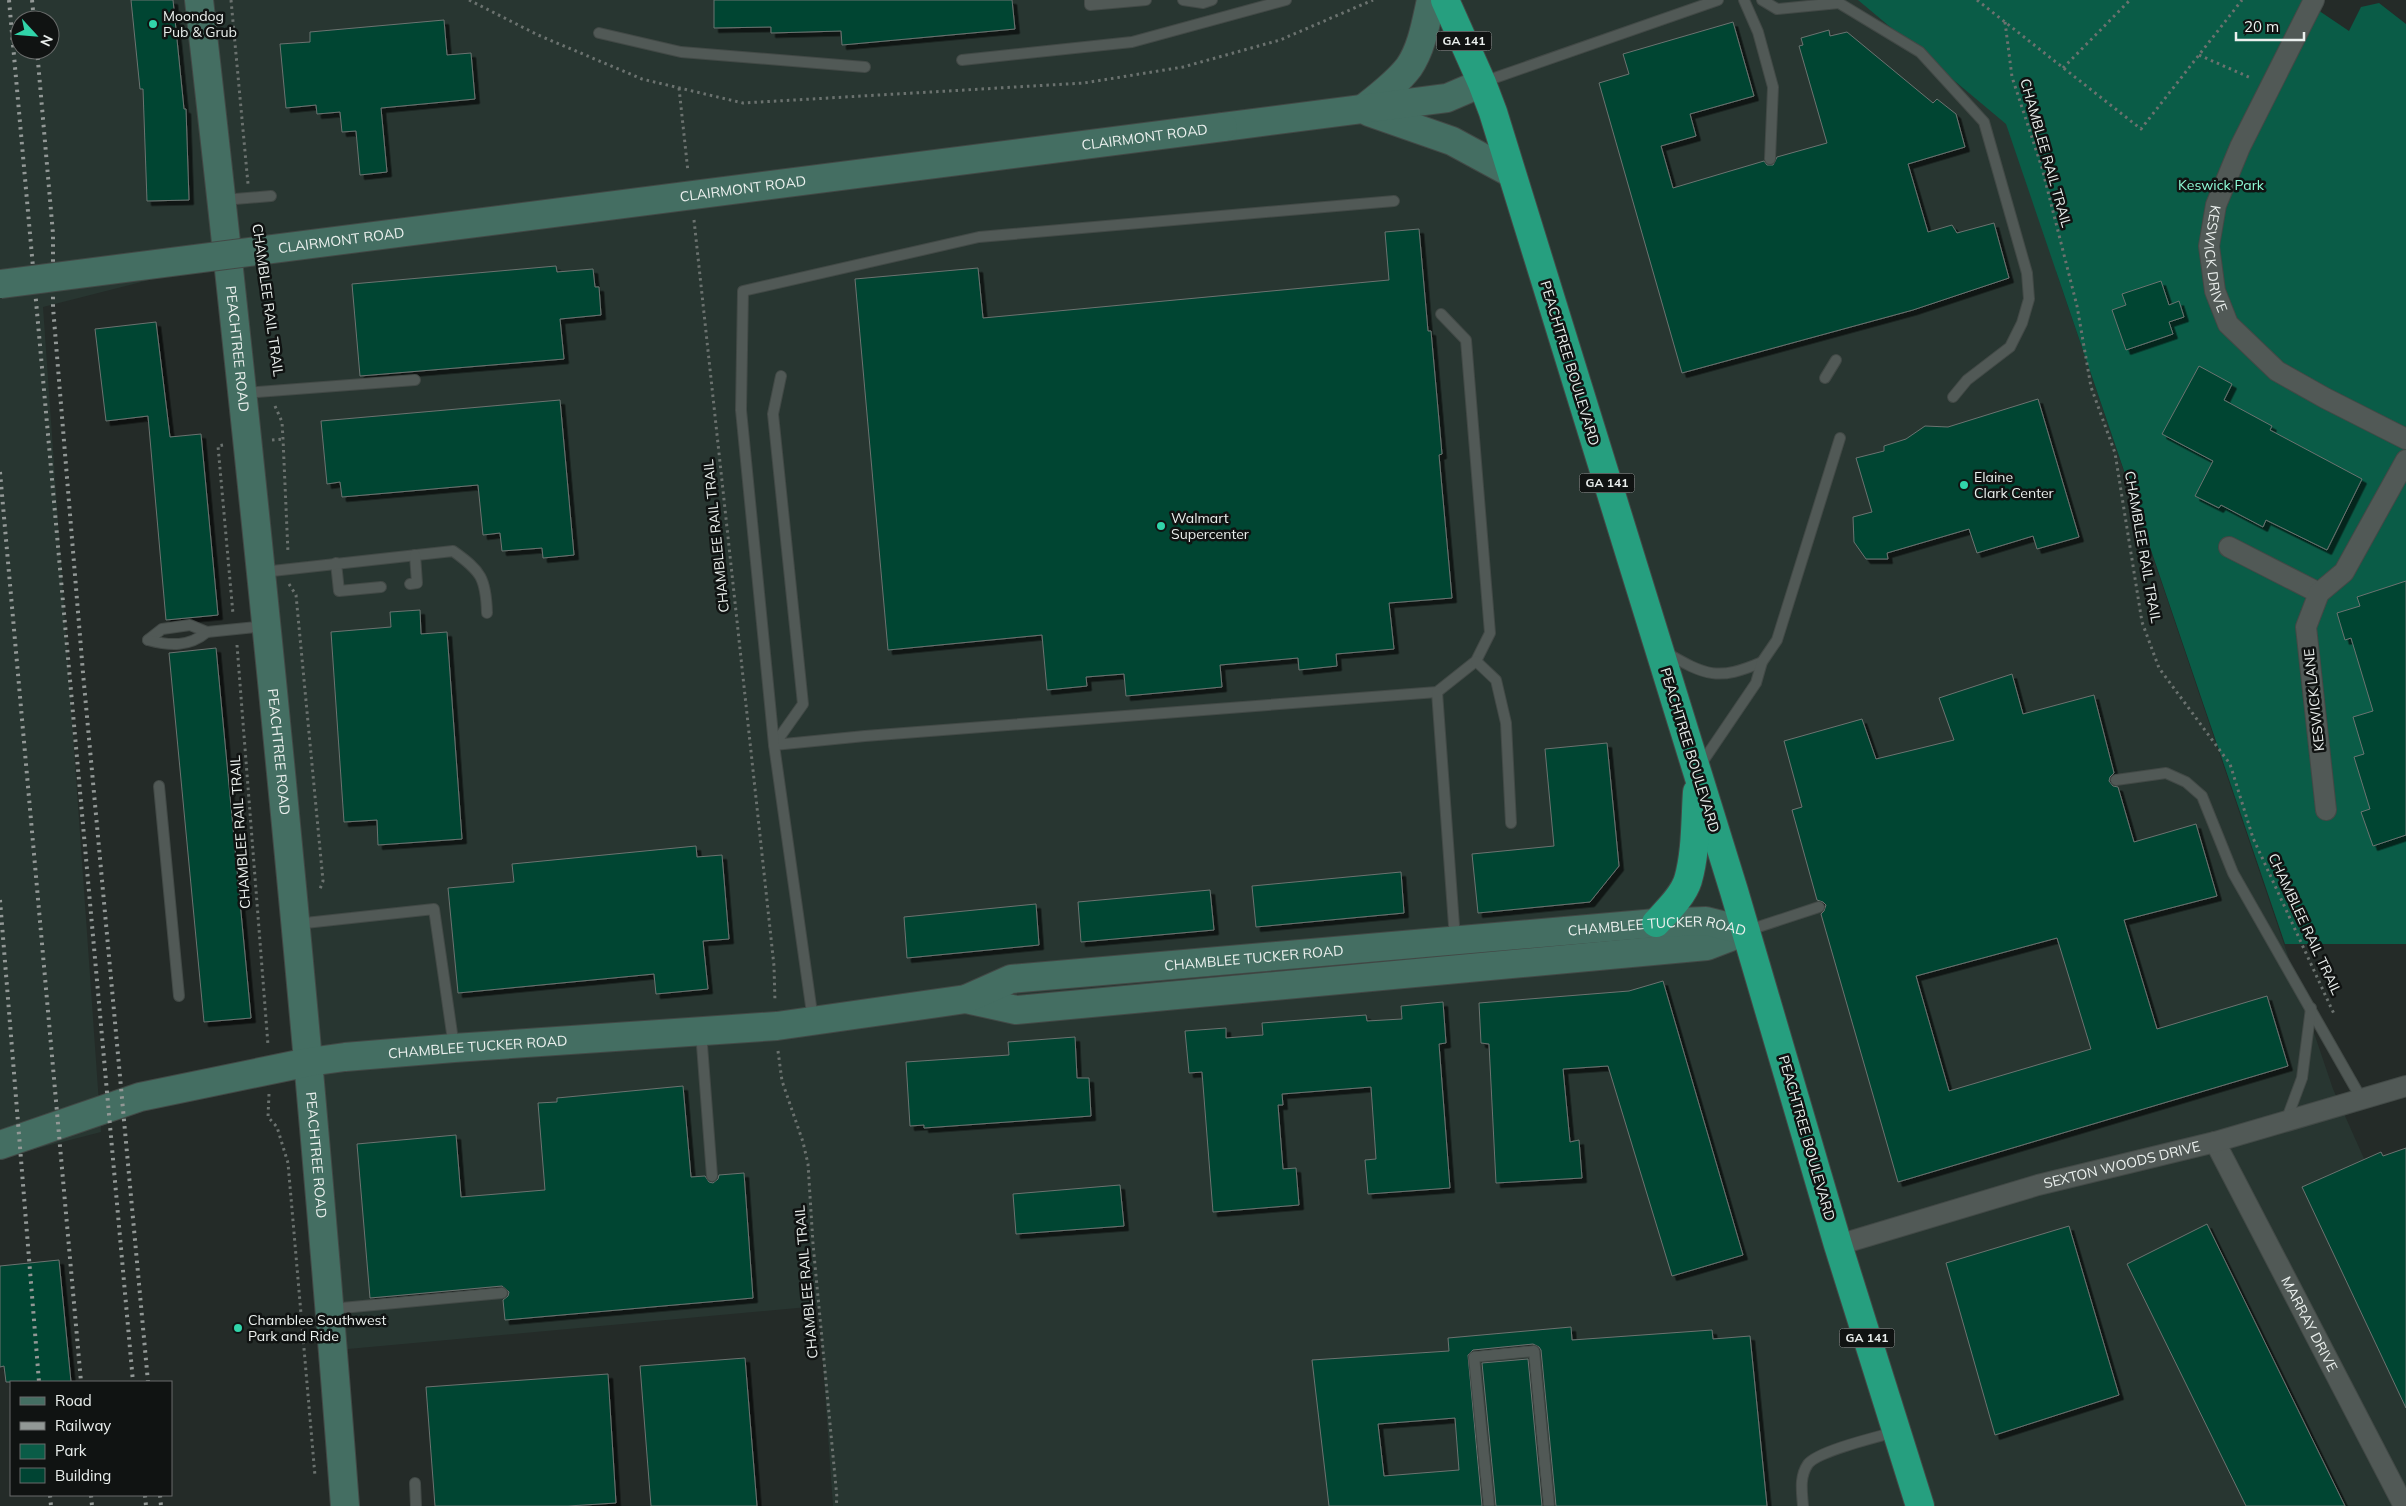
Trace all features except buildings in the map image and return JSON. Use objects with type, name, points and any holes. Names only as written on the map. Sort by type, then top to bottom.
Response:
[{"type":"highway","name":"PEACHTREE BOULEVARD","points":[[1445,0],[1482,83],[1511,173],[1746,931],[1838,1245],[1920,1506]]},
{"type":"highway","points":[[1656,923],[1671,908],[1687,882],[1692,859],[1697,775]]},
{"type":"main road","name":"PEACHTREE ROAD","points":[[199,0],[222,200],[256,393],[262,572],[266,626],[309,1062],[345,1506]]},
{"type":"main road","points":[[1359,110],[1382,94],[1409,67],[1421,42],[1431,0]]},
{"type":"main road","name":"CLAIRMONT ROAD","points":[[0,284],[1359,110],[1447,98],[1482,83]]},
{"type":"main road","points":[[1359,110],[1452,141],[1511,173]]},
{"type":"main road","name":"CHAMBLEE TUCKER ROAD","points":[[0,1145],[140,1097],[309,1062],[346,1057],[777,1026],[966,999],[1011,979],[1142,970],[1656,923],[1706,920],[1746,931]]},
{"type":"main road","name":"CHAMBLEE TUCKER ROAD","points":[[966,999],[1016,1010],[1707,946],[1746,931]]},
{"type":"street","name":"KESWICK DRIVE","points":[[2314,0],[2240,147],[2216,205],[2209,246],[2215,291],[2228,324],[2277,371],[2324,398],[2406,439]]},
{"type":"street","name":"KESWICK LANE","points":[[2326,810],[2306,627],[2319,593],[2344,572],[2406,460]]},
{"type":"street","points":[[2229,547],[2319,593]]},
{"type":"street","name":"SEXTON WOODS DRIVE","points":[[1838,1245],[2038,1185],[2215,1142],[2406,1086]]},
{"type":"street","name":"MARRAY DRIVE","points":[[2215,1142],[2404,1506]]},
{"type":"lane","points":[[1090,0],[1090,5],[1146,0]]},
{"type":"lane","points":[[1183,0],[1203,3],[1212,0]]},
{"type":"lane","points":[[962,60],[1132,42],[1286,0]]},
{"type":"lane","points":[[1482,83],[1718,0]]},
{"type":"lane","points":[[1744,0],[1758,32],[1773,87],[1770,159]]},
{"type":"lane","points":[[1762,0],[1777,9],[1839,3],[1920,52],[1984,122],[2027,273],[2029,299],[2022,323],[2010,347],[1967,380],[1953,397]]},
{"type":"lane","points":[[599,33],[681,52],[865,67]]},
{"type":"lane","points":[[222,200],[271,196]]},
{"type":"lane","points":[[813,1020],[774,745],[741,410],[743,291],[979,237],[1394,201]]},
{"type":"lane","points":[[774,745],[1437,692],[1476,661],[1490,633],[1466,340],[1441,314]]},
{"type":"lane","points":[[1825,378],[1836,360]]},
{"type":"lane","points":[[774,745],[803,704],[773,414],[781,376]]},
{"type":"lane","points":[[256,393],[415,380]]},
{"type":"lane","points":[[1697,775],[1756,683],[1762,662],[1777,640],[1840,438]]},
{"type":"lane","points":[[262,572],[453,551],[475,566],[486,591],[487,613]]},
{"type":"lane","points":[[410,584],[417,584],[415,555]]},
{"type":"lane","points":[[336,563],[339,591],[381,587]]},
{"type":"lane","points":[[207,632],[195,642],[165,644],[148,640],[162,629],[190,626],[207,632],[266,626]]},
{"type":"lane","points":[[1658,648],[1688,665],[1718,675],[1742,671],[1762,662]]},
{"type":"lane","points":[[1476,661],[1496,680],[1506,723],[1511,823]]},
{"type":"lane","points":[[1437,692],[1455,940]]},
{"type":"lane","points":[[2116,780],[2166,773],[2186,782],[2202,796],[2233,873],[2362,1098]]},
{"type":"lane","points":[[159,786],[179,996]]},
{"type":"lane","points":[[1746,931],[1819,907]]},
{"type":"lane","points":[[295,924],[434,909],[454,1048]]},
{"type":"lane","points":[[2286,1121],[2302,1078],[2311,1008]]},
{"type":"lane","points":[[701,1031],[712,1176]]},
{"type":"lane","points":[[330,1309],[502,1293]]},
{"type":"lane","points":[[1489,1506],[1474,1357],[1534,1351],[1549,1506]]},
{"type":"lane","points":[[1803,1506],[1801,1483],[1808,1464],[1822,1454],[1896,1431]]},
{"type":"lane","points":[[415,1484],[416,1506]]},
{"type":"path","points":[[231,0],[249,198]]},
{"type":"path","points":[[469,0],[538,35],[642,79],[743,103],[1084,83],[1183,67],[1280,40],[1373,0]]},
{"type":"path","points":[[1977,0],[2141,129],[2242,0]]},
{"type":"path","points":[[2063,68],[2130,0]]},
{"type":"path","name":"CHAMBLEE RAIL TRAIL","points":[[2005,22],[2012,77],[2042,168],[2077,306],[2091,387],[2115,453],[2142,622],[2159,668],[2230,764],[2253,838],[2335,1017]]},
{"type":"path","points":[[2199,55],[2253,78]]},
{"type":"path","points":[[679,88],[688,173]]},
{"type":"path","name":"CHAMBLEE RAIL TRAIL","points":[[693,211],[774,966],[772,981]]},
{"type":"path","name":"CHAMBLEE RAIL TRAIL","points":[[256,393],[282,422],[288,543]]},
{"type":"path","points":[[218,446],[232,612]]},
{"type":"path","points":[[289,587],[296,595],[322,881],[320,889]]},
{"type":"path","name":"CHAMBLEE RAIL TRAIL","points":[[237,646],[266,1016]]},
{"type":"path","name":"CHAMBLEE RAIL TRAIL","points":[[778,1060],[782,1081],[803,1142],[808,1164],[814,1252],[837,1498],[836,1506]]},
{"type":"path","points":[[268,1117],[277,1127],[288,1163],[315,1477]]},
{"type":"shaded area","points":[[0,0],[1964,0],[2063,263],[2056,271],[2333,1089],[2406,1253],[2406,1506],[833,1506],[819,1306],[326,1351],[296,1085],[220,262],[43,307],[101,1132],[0,1158]]},
{"type":"green space","name":"Keswick Park","points":[[1858,0],[2303,0],[2349,31],[2361,7],[2379,3],[2406,24],[2406,944],[2285,944],[2006,124]]},
{"type":"railway","points":[[9,0],[133,1381]]},
{"type":"railway","points":[[32,0],[33,10]]},
{"type":"railway","points":[[38,60],[53,234],[53,307],[83,673],[148,1381]]},
{"type":"railway","points":[[0,472],[81,1381]]},
{"type":"railway","points":[[0,900],[39,1381]]},
{"type":"railway","points":[[50,1496],[51,1506]]},
{"type":"railway","points":[[91,1496],[92,1506]]},
{"type":"railway","points":[[145,1496],[146,1506]]},
{"type":"railway","points":[[160,1496],[161,1506]]},
{"type":"place","name":"Moondog Pub & Grub","points":[[153,24]]},
{"type":"place","name":"Elaine Clark Center","points":[[1964,485]]},
{"type":"place","name":"Walmart Supercenter","points":[[1161,526]]},
{"type":"place","name":"Chamblee Southwest Park and Ride","points":[[238,1328]]}]
